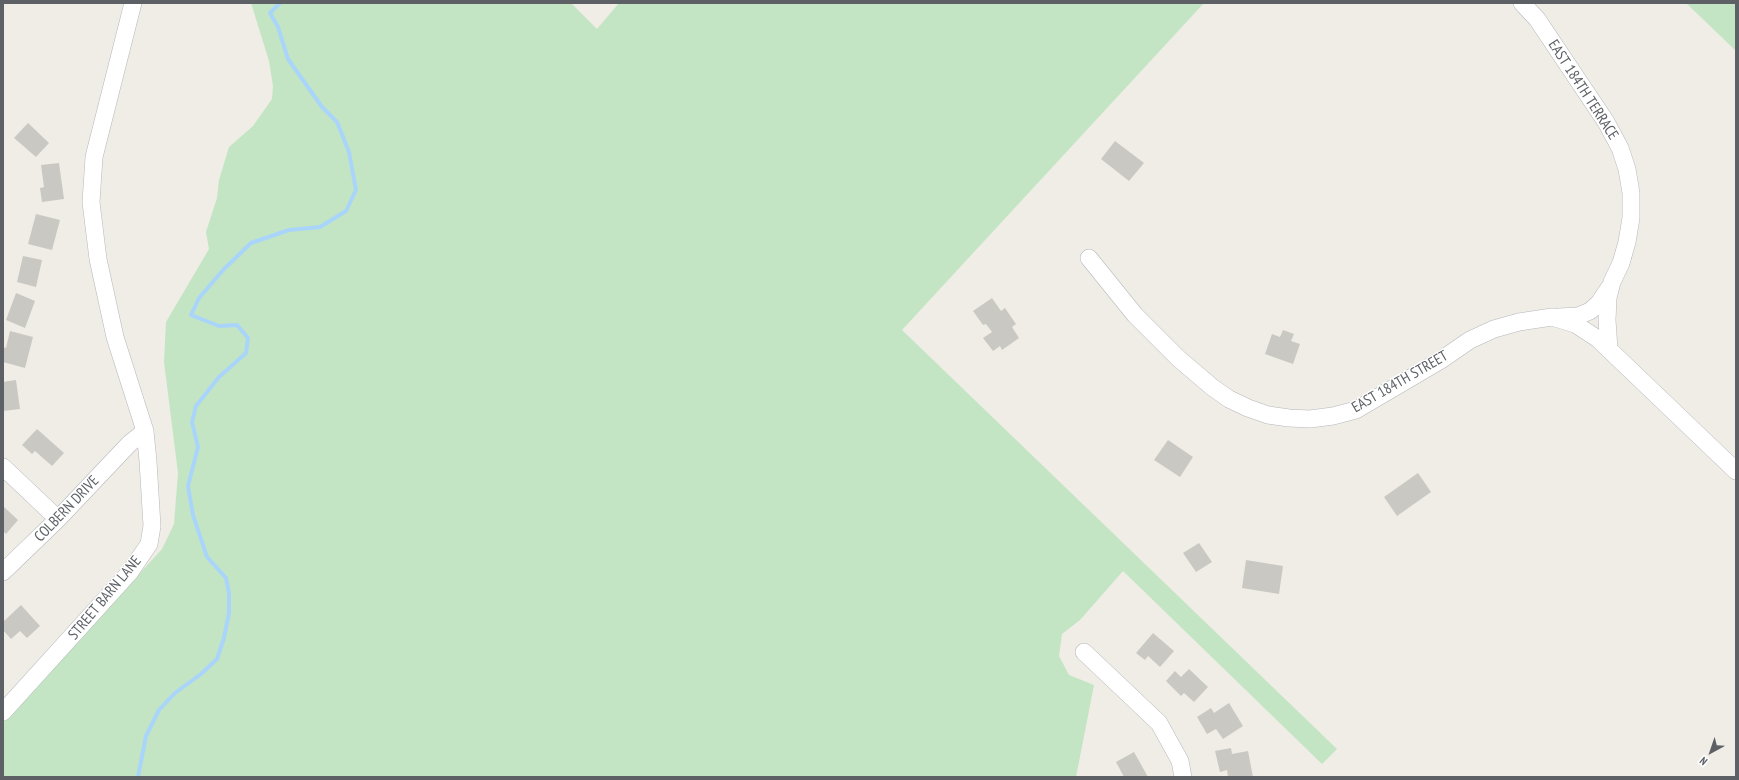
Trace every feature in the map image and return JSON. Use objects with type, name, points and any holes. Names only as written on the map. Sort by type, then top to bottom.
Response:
[{"type":"street","name":"STREET BARN LANE","points":[[3,712],[130,572],[149,544],[152,526],[145,431],[115,337],[98,259],[91,202],[94,157],[133,3]]},
{"type":"street","name":"EAST 184TH TERRACE","points":[[1522,3],[1537,19],[1606,122],[1620,148],[1627,169],[1631,193],[1631,218],[1627,242],[1621,263],[1612,282],[1607,320],[1609,349]]},
{"type":"street","name":"EAST 184TH STREET","points":[[1089,258],[1108,284],[1145,327],[1212,387],[1229,399],[1248,408],[1289,418],[1310,419],[1333,416],[1356,410],[1441,360],[1470,340],[1494,329],[1519,322],[1552,317],[1578,316],[1590,310],[1599,303],[1612,282]]},
{"type":"street","name":"EAST 184TH STREET","points":[[1552,317],[1582,328],[1609,349],[1736,471]]},
{"type":"street","name":"COLBERN DRIVE","points":[[3,572],[58,519],[129,444],[145,431]]},
{"type":"street","points":[[3,467],[58,519]]},
{"type":"street","points":[[1084,652],[1159,723],[1180,761],[1183,777]]},
{"type":"green space","points":[[251,3],[571,3],[597,29],[619,3],[1204,3],[902,330],[1337,749],[1322,764],[1123,571],[1080,620],[1062,634],[1059,656],[1069,675],[1094,685],[1076,777],[3,777],[3,723],[162,549],[174,524],[178,473],[164,362],[166,322],[209,249],[206,232],[217,198],[219,180],[229,147],[253,126],[272,99],[273,86],[269,61]]},
{"type":"green space","points":[[1686,3],[1736,3],[1736,51],[1709,25]]},
{"type":"building","points":[[28,123],[49,143],[36,157],[14,138]]},
{"type":"building","points":[[1115,141],[1144,163],[1129,181],[1101,159]]},
{"type":"building","points":[[59,163],[64,199],[42,202],[40,188],[44,187],[41,165]]},
{"type":"building","points":[[36,214],[60,220],[52,250],[28,244]]},
{"type":"building","points":[[23,256],[42,260],[36,287],[17,282]]},
{"type":"building","points":[[16,293],[35,301],[25,328],[6,320]]},
{"type":"building","points":[[992,298],[1001,311],[1005,308],[1016,324],[1012,327],[1019,338],[1002,350],[1000,346],[993,351],[983,338],[992,332],[986,324],[983,325],[973,311]]},
{"type":"building","points":[[1283,330],[1294,334],[1291,341],[1300,344],[1293,364],[1265,354],[1272,334],[1280,337]]},
{"type":"building","points":[[10,331],[33,337],[25,368],[3,362],[3,347],[6,348]]},
{"type":"building","points":[[16,380],[20,409],[3,411],[3,382]]},
{"type":"building","points":[[37,429],[64,453],[52,466],[35,451],[32,454],[22,445]]},
{"type":"building","points":[[1168,440],[1193,457],[1180,477],[1154,460]]},
{"type":"building","points":[[1418,473],[1431,492],[1397,516],[1384,497]]},
{"type":"building","points":[[3,506],[18,520],[6,534],[3,531]]},
{"type":"building","points":[[1199,543],[1212,562],[1196,572],[1183,553]]},
{"type":"building","points":[[1246,560],[1283,566],[1279,594],[1242,588]]},
{"type":"building","points":[[21,605],[40,626],[27,638],[20,631],[11,639],[3,630],[3,622]]},
{"type":"building","points":[[1153,633],[1174,651],[1160,667],[1148,656],[1145,660],[1136,653]]},
{"type":"building","points":[[1189,669],[1208,687],[1194,702],[1184,693],[1181,696],[1166,681],[1175,671],[1181,677]]},
{"type":"building","points":[[1229,703],[1243,726],[1223,739],[1216,729],[1207,734],[1197,717],[1211,708],[1214,713]]},
{"type":"building","points":[[1231,748],[1232,754],[1248,751],[1253,777],[1228,777],[1227,770],[1220,772],[1215,751]]},
{"type":"building","points":[[1134,752],[1148,777],[1124,777],[1116,762]]},
{"type":"waterway","points":[[138,777],[146,736],[159,710],[175,693],[201,674],[217,659],[224,638],[229,613],[229,593],[226,578],[207,557],[193,515],[188,486],[198,447],[192,422],[196,406],[219,377],[246,353],[248,338],[237,325],[219,326],[191,315],[199,298],[224,269],[251,243],[289,230],[320,227],[346,211],[356,190],[349,152],[337,122],[322,107],[288,59],[278,27],[270,13],[280,3]]}]
